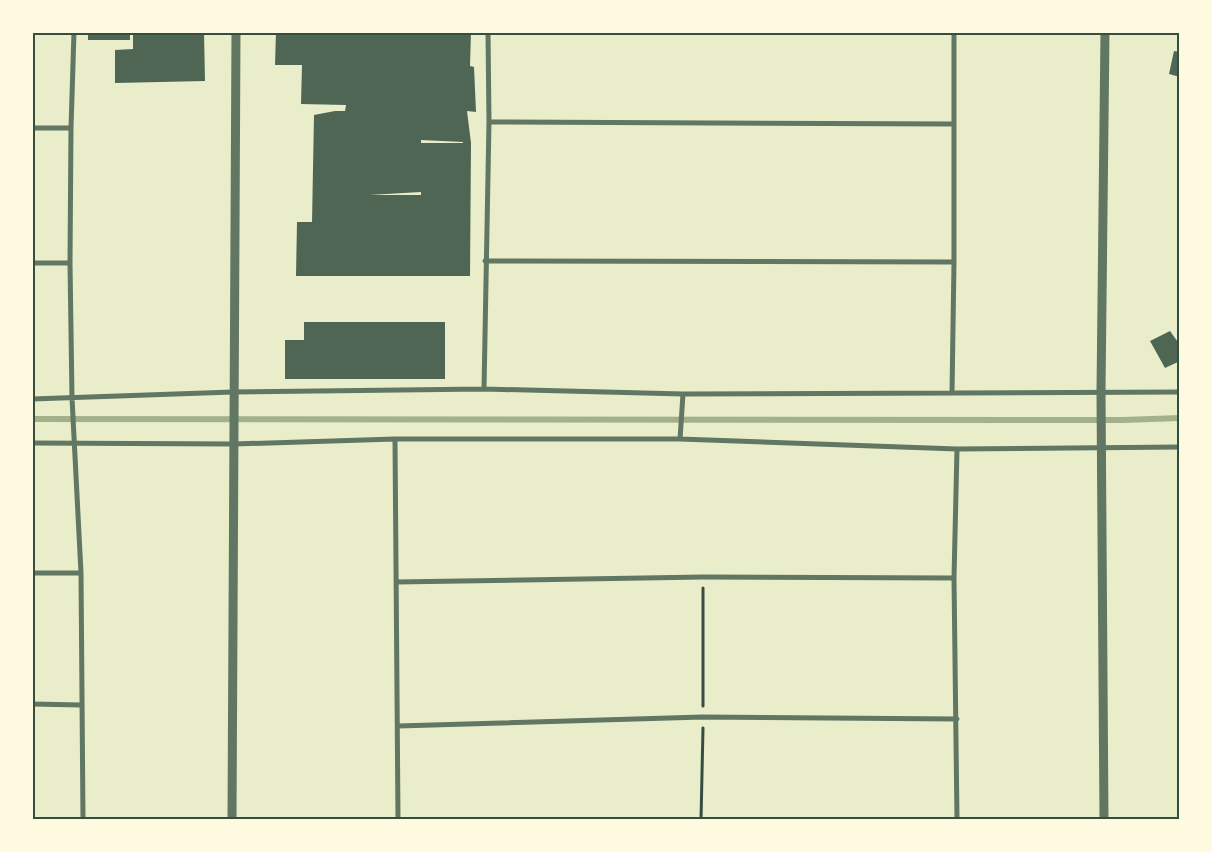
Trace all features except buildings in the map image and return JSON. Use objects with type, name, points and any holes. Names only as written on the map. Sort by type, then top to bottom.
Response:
[{"type":"street","points":[[74,32],[70,262],[72,405],[80,573],[83,820]]},
{"type":"street","points":[[232,820],[236,32]]},
{"type":"street","points":[[484,389],[489,122],[488,32]]},
{"type":"street","points":[[952,393],[954,32]]},
{"type":"street","points":[[1104,820],[1103,434],[1101,392],[1105,32]]},
{"type":"street","points":[[489,122],[953,124]]},
{"type":"street","points":[[32,128],[71,128]]},
{"type":"street","points":[[486,261],[954,262]]},
{"type":"street","points":[[32,263],[70,262]]},
{"type":"street","points":[[32,399],[233,392],[484,389],[683,394],[1180,392]]},
{"type":"street","points":[[680,439],[683,394]]},
{"type":"street","points":[[395,439],[398,820]]},
{"type":"street","points":[[32,443],[395,439],[680,439],[957,448],[1180,447]]},
{"type":"street","points":[[957,448],[954,578],[957,820]]},
{"type":"street","points":[[32,573],[80,573]]},
{"type":"street","points":[[396,582],[703,577],[954,578]]},
{"type":"street","points":[[32,704],[81,705]]},
{"type":"street","points":[[398,726],[703,717],[957,719]]},
{"type":"path","points":[[701,820],[703,577]]},
{"type":"waterway","points":[[32,419],[1123,420],[1180,418]]}]
